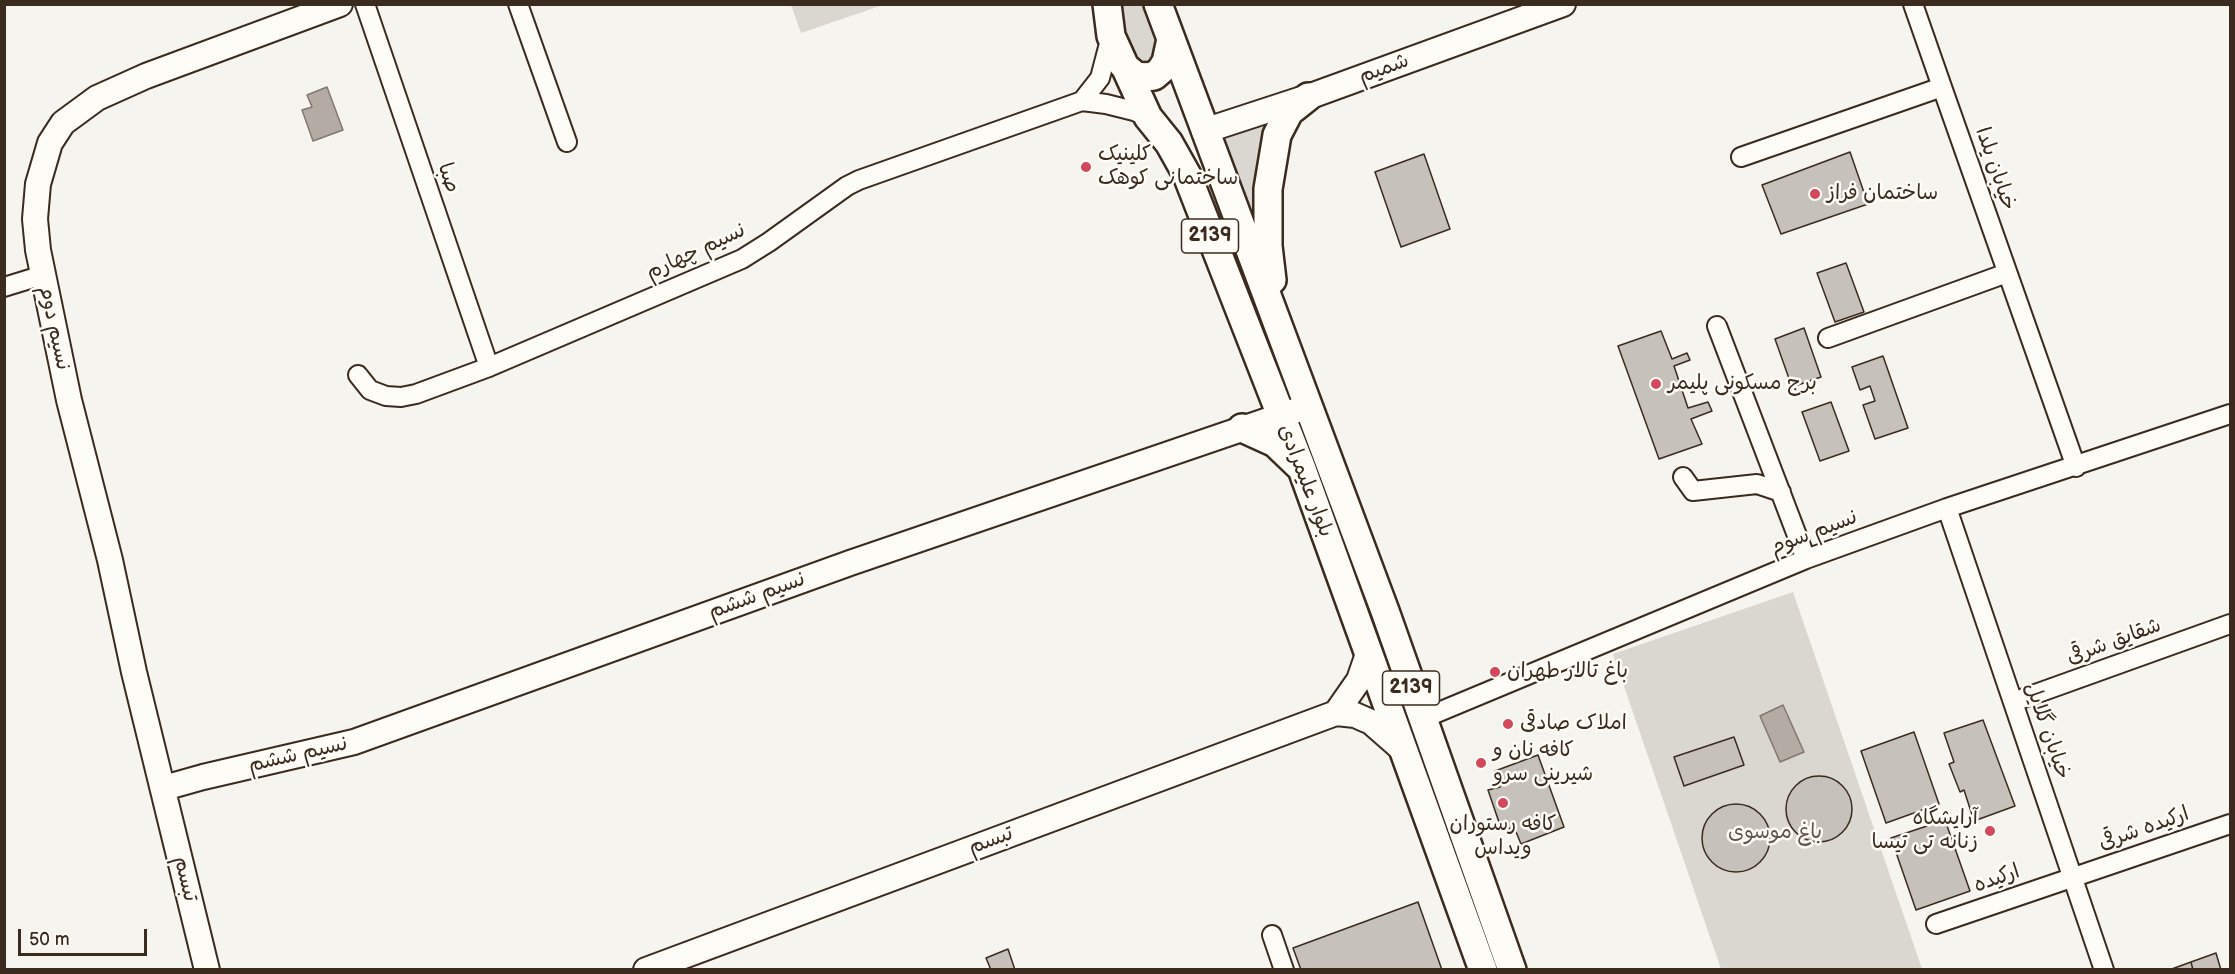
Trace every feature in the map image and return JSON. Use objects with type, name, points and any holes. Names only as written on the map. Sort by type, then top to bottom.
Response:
[{"type":"main road","name":"بلوار علیمرادی","points":[[1107,4],[1111,36],[1123,65],[1149,117],[1169,143],[1187,175],[1302,469],[1483,969]]},
{"type":"main road","name":"بلوار علیمرادی","points":[[1158,4],[1385,611],[1512,969]]},
{"type":"main road","points":[[1123,65],[1136,76],[1154,75],[1166,63],[1171,39]]},
{"type":"main road","points":[[1277,320],[1268,246],[1268,189],[1277,135],[1289,112],[1308,97]]},
{"type":"main road","points":[[1242,428],[1275,443],[1302,469]]},
{"type":"street","name":"نسیم دوم","points":[[164,788],[69,400],[43,275],[35,219],[38,184],[50,142],[63,123],[97,98],[146,76],[340,4]]},
{"type":"street","name":"صبا","points":[[365,4],[489,367]]},
{"type":"street","points":[[518,4],[567,142]]},
{"type":"street","name":"شمیم","points":[[1204,131],[1308,97],[1563,4]]},
{"type":"street","name":"خیابان یلدا","points":[[1913,4],[2076,467]]},
{"type":"street","points":[[1082,101],[1100,78],[1111,36]]},
{"type":"street","points":[[1741,157],[1942,87]]},
{"type":"street","name":"نسیم چهارم","points":[[358,375],[370,390],[386,396],[401,397],[416,394],[489,367],[742,259],[859,180],[1082,101],[1106,104],[1149,117]]},
{"type":"street","points":[[1828,338],[2007,273]]},
{"type":"street","points":[[4,287],[43,275]]},
{"type":"street","points":[[1717,326],[1806,559]]},
{"type":"street","name":"نسیم ششم","points":[[164,788],[354,742],[850,562],[1309,406]]},
{"type":"street","name":"نسیم سوم","points":[[1422,719],[1806,559],[1947,508],[2230,414]]},
{"type":"street","points":[[1683,477],[1693,491],[1757,484],[1781,492]]},
{"type":"street","name":"خیابان گلایل","points":[[1947,508],[2104,969]]},
{"type":"street","name":"شقایق شرقی","points":[[2013,702],[2230,624]]},
{"type":"street","points":[[1368,654],[1359,680],[1336,713],[1355,715],[1371,722],[1403,750]]},
{"type":"street","name":"تبسم","points":[[646,969],[1336,713]]},
{"type":"street","name":"تبسم","points":[[164,788],[207,969]]},
{"type":"street","name":"ارکیده شرقی","points":[[2073,877],[2230,824]]},
{"type":"street","name":"ارکیده","points":[[1936,924],[2073,877]]},
{"type":"street","points":[[1272,935],[1284,969]]},
{"type":"green space","points":[[791,4],[883,5],[801,33]]},
{"type":"green space","points":[[1119,5],[1145,5],[1161,50],[1159,63],[1126,64]]},
{"type":"green space","points":[[1271,120],[1261,252],[1220,139]]},
{"type":"green space","points":[[1311,443],[1501,969],[1491,969],[1304,447]]},
{"type":"green space","name":"باغ موسوی","points":[[1793,592],[1922,969],[1721,969],[1613,654]]},
{"type":"shaded area","points":[[327,87],[343,130],[313,141],[302,110],[312,107],[307,95]]},
{"type":"shaded area","points":[[1783,705],[1804,752],[1780,762],[1760,716]]},
{"type":"building","name":"ساختمان فراز","points":[[1850,152],[1868,204],[1781,234],[1762,185]]},
{"type":"building","points":[[1424,154],[1450,229],[1401,247],[1375,172]]},
{"type":"building","points":[[1846,263],[1864,312],[1835,322],[1817,273]]},
{"type":"building","points":[[1804,328],[1821,377],[1792,387],[1775,339]]},
{"type":"building","name":"برج مسکونی پلیمر","points":[[1661,331],[1672,359],[1687,353],[1690,360],[1674,366],[1688,408],[1708,402],[1712,411],[1691,419],[1702,444],[1659,459],[1618,346]]},
{"type":"building","points":[[1883,356],[1908,428],[1875,439],[1863,405],[1875,401],[1870,386],[1860,390],[1852,367]]},
{"type":"building","points":[[1831,402],[1849,451],[1820,461],[1802,412]]},
{"type":"building","points":[[1983,720],[2015,806],[1974,821],[1964,790],[1960,792],[1949,764],[1954,762],[1944,733]]},
{"type":"building","points":[[1914,732],[1939,804],[1886,823],[1861,751]]},
{"type":"building","points":[[1734,737],[1744,765],[1684,786],[1674,757]]},
{"type":"building","points":[[1538,755],[1564,827],[1521,844],[1514,827],[1502,831],[1488,790],[1500,787],[1495,771]]},
{"type":"building","points":[[1819,776],[1832,779],[1842,786],[1849,796],[1852,809],[1849,822],[1842,832],[1832,839],[1819,842],[1806,839],[1796,832],[1789,822],[1786,809],[1789,796],[1796,786],[1806,779]]},
{"type":"building","points":[[1736,804],[1749,807],[1760,814],[1767,825],[1770,838],[1767,851],[1760,862],[1749,869],[1736,872],[1723,869],[1712,862],[1705,851],[1702,838],[1705,825],[1712,814],[1723,807]]},
{"type":"building","points":[[1945,820],[1970,891],[1916,910],[1891,838]]},
{"type":"building","points":[[1418,902],[1442,970],[1301,970],[1293,948]]},
{"type":"building","points":[[1008,949],[1015,970],[991,970],[986,958]]},
{"type":"building","points":[[2216,953],[2221,970],[2193,970],[2191,962]]},
{"type":"building","points":[[2191,962],[2193,970],[2169,970]]},
{"type":"place","name":"کلینیک ساختمانی کوهک","points":[[1086,167]]},
{"type":"place","name":"ساختمان فراز","points":[[1815,194]]},
{"type":"place","name":"برج مسکونی پلیمر","points":[[1656,384]]},
{"type":"place","name":"باغ تالار طهران","points":[[1495,672]]},
{"type":"place","name":"املاک صادقی","points":[[1508,724]]},
{"type":"place","name":"کافه نان و شیرینی سرو","points":[[1481,763]]},
{"type":"place","name":"کافه رستوران ویداس","points":[[1503,803]]},
{"type":"place","name":"آرایشگاه زنانه تی تیسا","points":[[1990,831]]}]
